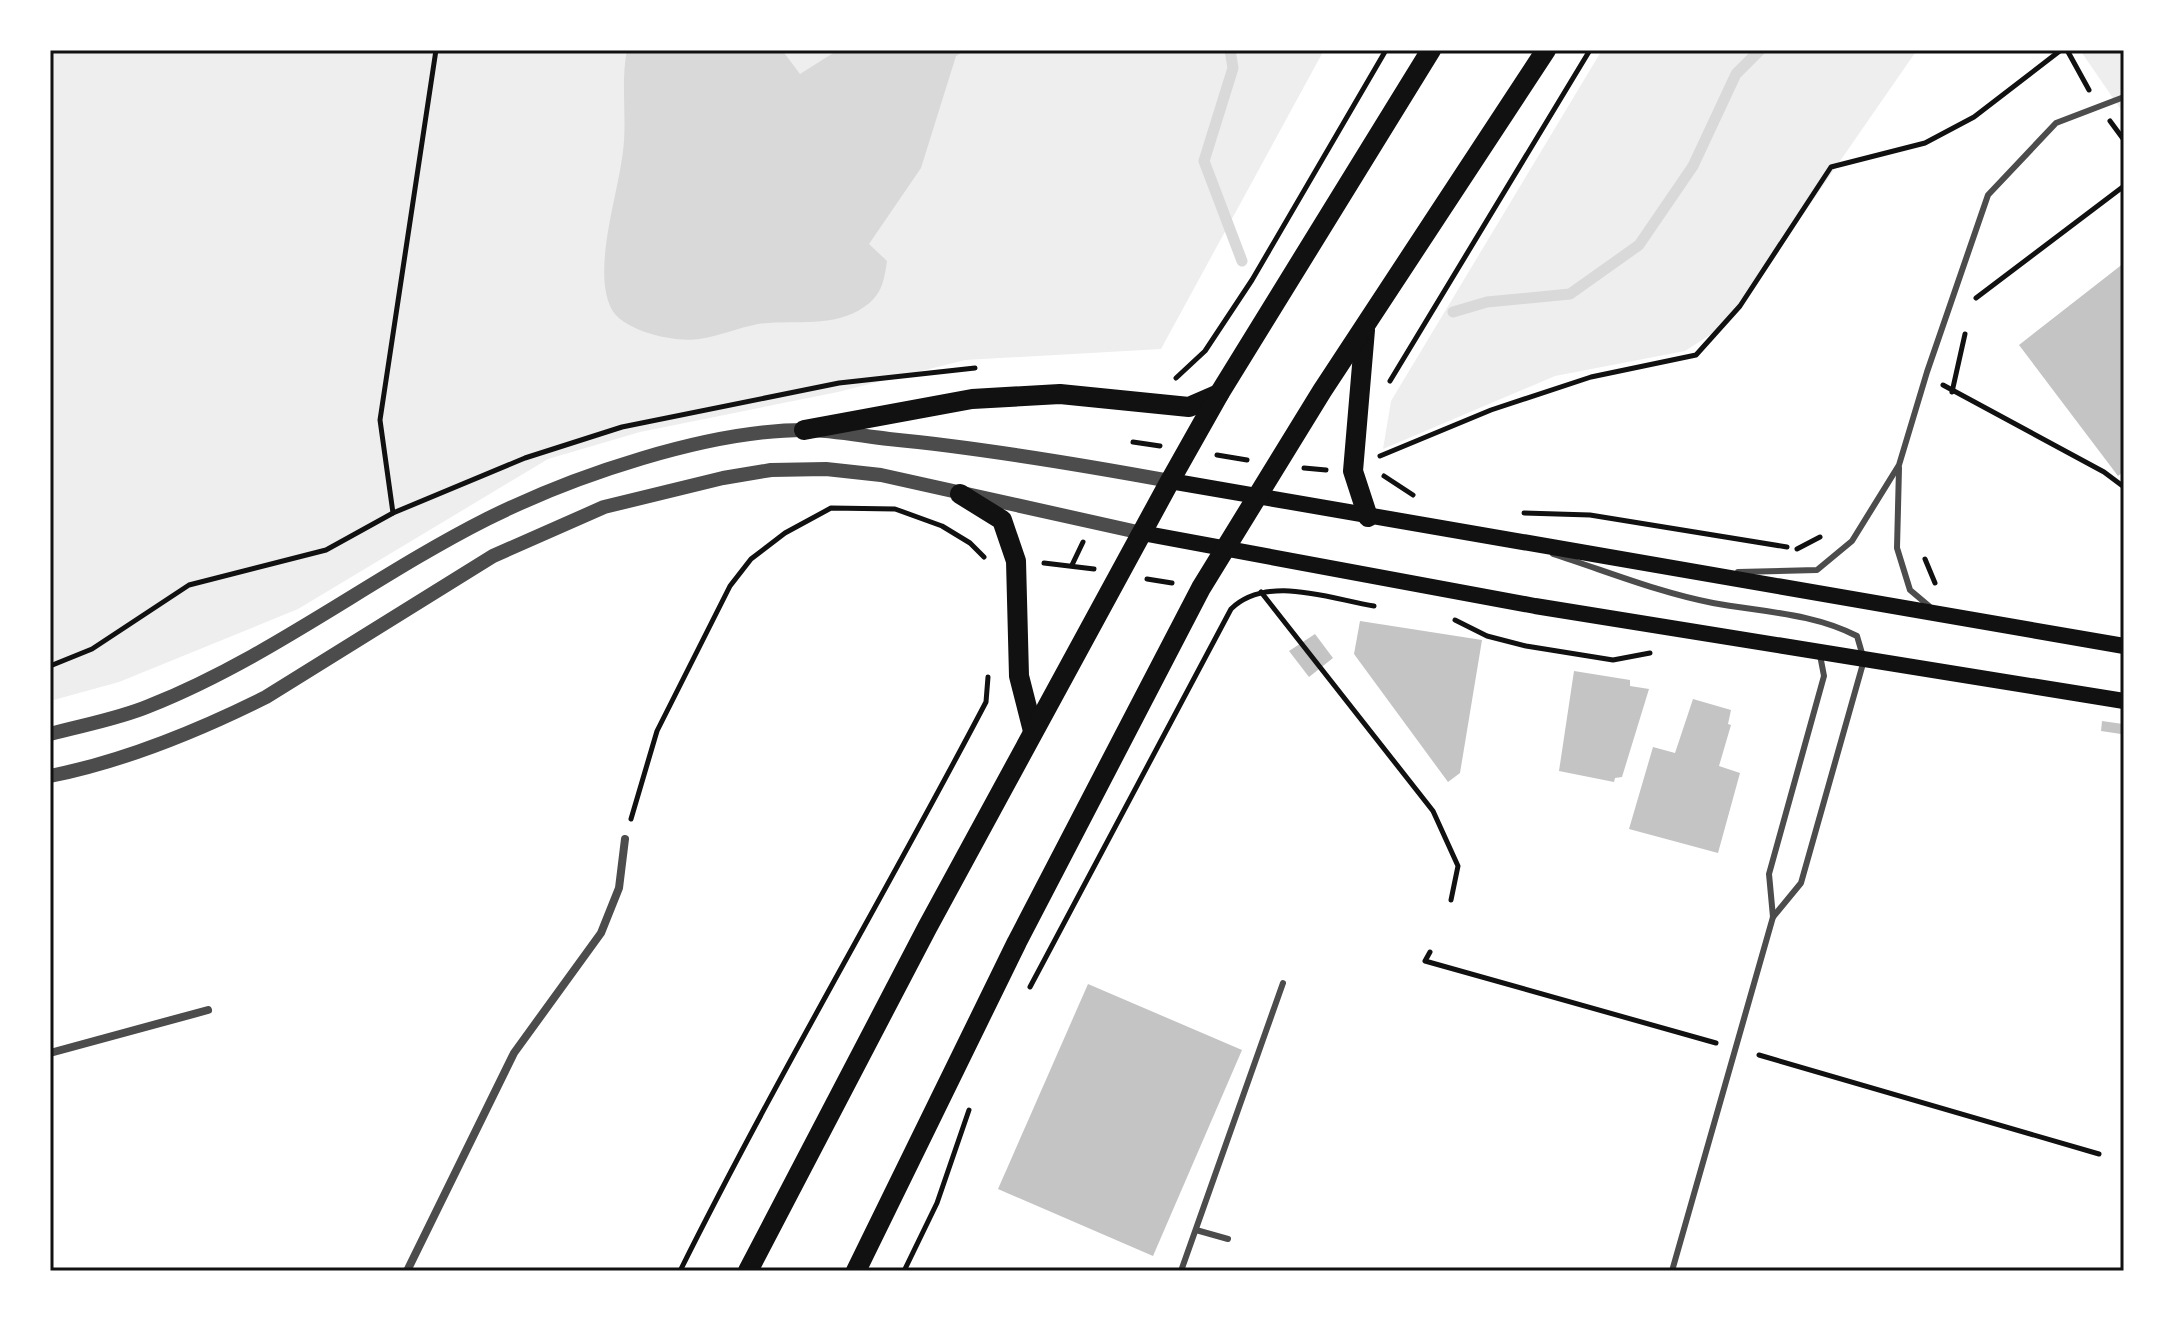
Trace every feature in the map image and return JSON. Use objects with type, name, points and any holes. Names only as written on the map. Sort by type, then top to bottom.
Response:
[{"type":"main road","points":[[748,1271],[1033,731],[1122,575],[1170,481],[1219,394],[1431,50]]},
{"type":"main road","points":[[856,1271],[1017,942],[1201,588],[1365,326],[1546,50]]},
{"type":"main road","points":[[1365,326],[1353,471],[1368,517]]},
{"type":"main road","points":[[804,430],[972,399],[1060,394],[1189,407],[1219,394]]},
{"type":"main road","points":[[1170,481],[1941,617],[2124,646]]},
{"type":"main road","points":[[960,494],[1002,520],[1016,561],[1019,676],[1033,731]]},
{"type":"main road","points":[[1142,533],[1535,606],[2124,701]]},
{"type":"street","points":[[50,734],[147,707],[203,682],[321,618],[485,520],[548,491],[634,461],[683,449],[804,430],[967,446],[1170,481]]},
{"type":"street","points":[[50,776],[117,759],[228,716],[266,697],[493,556],[604,507],[667,490],[771,470],[826,469],[881,475],[1142,533]]},
{"type":"street","points":[[407,1271],[514,1053],[601,933],[619,888],[625,839]]},
{"type":"street","points":[[50,1053],[208,1010]]},
{"type":"lane","points":[[1674,570],[1770,573],[1817,570],[1852,541],[1899,465],[1927,372],[1988,195],[2056,123],[2124,97]]},
{"type":"lane","points":[[1899,465],[1897,548],[1910,590],[1941,617]]},
{"type":"lane","points":[[1516,543],[1710,603],[1837,625],[1857,636],[1864,660],[1801,883],[1773,917]]},
{"type":"lane","points":[[1672,1271],[1773,917],[1769,874],[1824,676],[1819,651]]},
{"type":"lane","points":[[1181,1271],[1283,983]]},
{"type":"lane","points":[[1196,1230],[1228,1239]]},
{"type":"path","points":[[50,666],[92,649],[189,585],[326,550],[393,513],[380,420],[436,50]]},
{"type":"path","points":[[1164,378],[1176,379],[1213,340],[1252,280],[1386,50]]},
{"type":"path","points":[[1386,391],[1590,50]]},
{"type":"path","points":[[1376,442],[1375,458],[1491,410],[1577,382],[1696,355],[1740,306],[1831,167],[1925,143],[1974,117],[2061,50]]},
{"type":"path","points":[[2067,50],[2099,107]]},
{"type":"path","points":[[1974,300],[2124,186]]},
{"type":"path","points":[[1952,392],[1966,330]]},
{"type":"path","points":[[1927,372],[1952,392],[2104,472],[2124,487]]},
{"type":"path","points":[[1133,442],[1317,470]]},
{"type":"path","points":[[1379,472],[1420,500]]},
{"type":"path","points":[[625,839],[657,731],[730,586],[751,559],[785,533],[831,508],[895,509],[942,526],[970,543],[987,561],[991,560]]},
{"type":"path","points":[[1515,513],[1590,515],[1798,549],[1823,536]]},
{"type":"path","points":[[1923,554],[1936,586]]},
{"type":"path","points":[[1072,565],[1248,596]]},
{"type":"path","points":[[1027,992],[1206,649],[1231,609],[1248,596],[1261,591],[1425,797],[1458,866],[1451,900]]},
{"type":"path","points":[[680,1271],[816,1008],[902,863],[986,702],[989,672]]},
{"type":"path","points":[[1430,952],[1425,961],[1716,1043]]},
{"type":"path","points":[[1759,1055],[2099,1154]]},
{"type":"path","points":[[904,1271],[937,1203],[972,1103]]},
{"type":"shaded area","points":[[50,50],[1324,50],[1161,349],[965,360],[838,392],[640,432],[548,459],[298,609],[119,682],[50,701]]},
{"type":"shaded area","points":[[627,50],[782,50],[800,74],[838,50],[966,50],[956,56],[921,168],[869,244],[887,261],[885,275],[875,298],[852,314],[826,321],[758,324],[689,340],[650,334],[617,316],[606,291],[604,271],[624,141]]},
{"type":"shaded area","points":[[1602,50],[1917,50],[1727,324],[1685,351],[1555,376],[1383,449],[1391,401]]},
{"type":"shaded area","points":[[2080,50],[2124,50],[2124,114]]},
{"type":"building","points":[[2124,263],[2124,471],[2118,476],[2019,345]]},
{"type":"building","points":[[1360,621],[1482,640],[1460,773],[1448,782],[1354,654]]},
{"type":"building","points":[[1315,634],[1333,658],[1309,677],[1289,651]]},
{"type":"building","points":[[1574,671],[1630,680],[1630,686],[1649,689],[1622,777],[1615,778],[1614,782],[1559,771]]},
{"type":"building","points":[[1693,699],[1731,710],[1728,724],[1731,725],[1719,766],[1740,773],[1718,853],[1629,829],[1653,747],[1675,753]]},
{"type":"building","points":[[2102,721],[2123,724],[2121,734],[2101,731]]},
{"type":"building","points":[[1088,984],[1242,1050],[1153,1256],[998,1189]]},
{"type":"waterway","points":[[1230,50],[1233,68],[1204,161],[1242,261]]},
{"type":"waterway","points":[[1453,312],[1487,302],[1570,294],[1639,245],[1693,166],[1736,74],[1760,50]]}]
